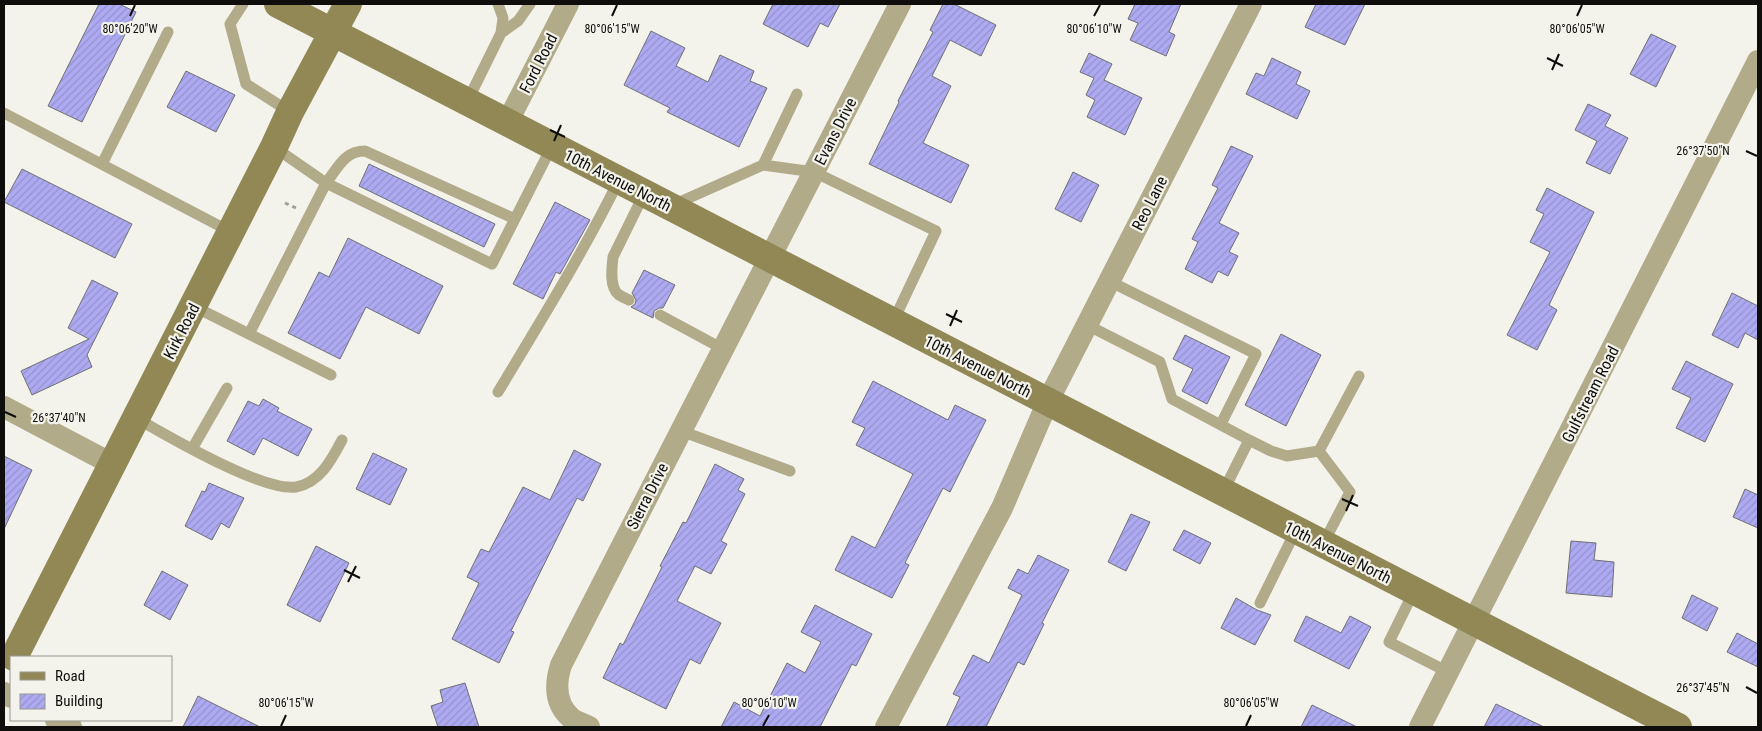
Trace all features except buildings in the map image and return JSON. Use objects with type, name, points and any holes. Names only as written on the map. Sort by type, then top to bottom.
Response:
[{"type":"street","name":"10th Avenue North","points":[[278,4],[1678,727]]},
{"type":"street","name":"Kirk Road","points":[[15,656],[231,232],[290,112],[348,4]]},
{"type":"street","name":"Ford Road","points":[[507,123],[566,4]]},
{"type":"street","name":"Evans Drive","points":[[769,258],[900,4]]},
{"type":"street","name":"Reo Lane","points":[[1048,401],[1251,4]]},
{"type":"street","name":"Gulfstream Road","points":[[1420,727],[1758,61]]},
{"type":"street","name":"Sierra Drive","points":[[589,727],[571,718],[562,707],[557,694],[556,679],[561,665],[769,258]]},
{"type":"street","points":[[886,727],[1002,508],[1048,401]]},
{"type":"street","points":[[4,407],[112,464]]},
{"type":"street","points":[[4,676],[10,664]]},
{"type":"street","points":[[58,721],[71,727]]},
{"type":"lane","points":[[243,4],[230,24],[246,84],[290,112]]},
{"type":"lane","points":[[467,102],[501,33],[503,18],[498,4]]},
{"type":"lane","points":[[501,33],[518,21],[530,4]]},
{"type":"lane","points":[[102,164],[168,32]]},
{"type":"lane","points":[[763,165],[797,94]]},
{"type":"lane","points":[[4,113],[231,232]]},
{"type":"lane","points":[[274,147],[326,183],[492,264],[552,146]]},
{"type":"lane","points":[[249,334],[326,183],[347,155],[355,151],[365,151],[514,219]]},
{"type":"lane","points":[[669,206],[763,165],[814,172],[936,231],[893,322]]},
{"type":"lane","points":[[498,392],[562,287],[599,221],[619,180]]},
{"type":"lane","points":[[628,300],[617,293],[614,287],[613,257],[644,194]]},
{"type":"lane","points":[[1110,281],[1256,354],[1220,424]]},
{"type":"lane","points":[[193,306],[331,375]]},
{"type":"lane","points":[[660,316],[723,348]]},
{"type":"lane","points":[[1087,325],[1160,362],[1172,399],[1270,451],[1287,456],[1319,451]]},
{"type":"lane","points":[[1319,451],[1359,376]]},
{"type":"lane","points":[[192,449],[227,388]]},
{"type":"lane","points":[[136,418],[192,449],[267,483],[280,486],[295,487],[306,484],[328,466],[342,440]]},
{"type":"lane","points":[[681,431],[790,472]]},
{"type":"lane","points":[[1223,492],[1250,440]]},
{"type":"lane","points":[[1319,451],[1350,492],[1323,544]]},
{"type":"lane","points":[[1260,603],[1296,530]]},
{"type":"lane","points":[[1414,591],[1389,642],[1448,672]]},
{"type":"path","points":[[285,203],[300,210]]}]
